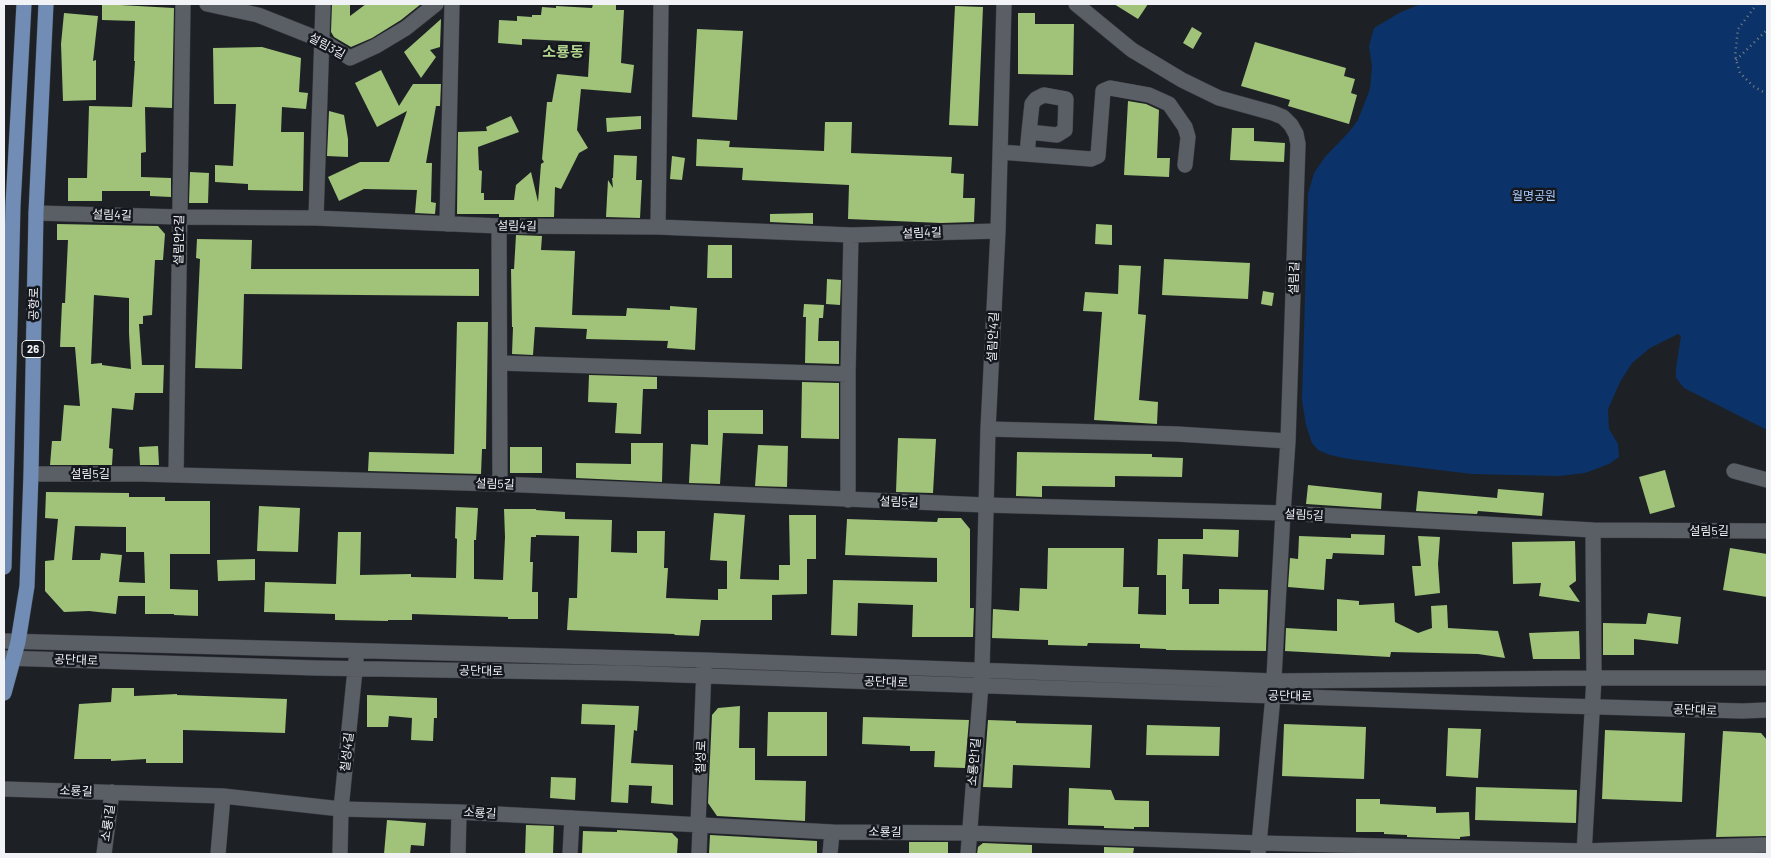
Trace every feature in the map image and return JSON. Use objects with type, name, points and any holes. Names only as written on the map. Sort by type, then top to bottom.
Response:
[{"type":"main road","name":"공항로","points":[[4,567],[8,235],[24,4]]},
{"type":"main road","name":"공항로","points":[[4,693],[11,642],[26,586],[31,474],[36,213],[46,4]]},
{"type":"street","name":"설림안2길","points":[[176,475],[184,4]]},
{"type":"street","name":"설림3길","points":[[207,4],[258,14],[321,40],[350,58],[376,46],[406,28],[436,4]]},
{"type":"street","points":[[316,218],[323,4]]},
{"type":"street","points":[[447,224],[452,4]]},
{"type":"street","points":[[658,228],[661,4]]},
{"type":"street","name":"설림안4길","points":[[981,678],[988,429],[998,231],[1004,4]]},
{"type":"street","name":"설림길","points":[[1076,4],[1132,50],[1182,80],[1219,98],[1283,117],[1296,134],[1298,144],[1288,441],[1273,689],[1259,849]]},
{"type":"street","points":[[1000,152],[1091,159],[1098,156],[1103,91],[1110,88],[1149,95],[1169,104],[1185,127],[1188,137],[1185,165]]},
{"type":"street","points":[[1027,154],[1029,132]]},
{"type":"street","name":"설림4길","points":[[36,213],[179,218],[316,218],[498,226],[658,228],[851,235],[998,231]]},
{"type":"street","points":[[498,226],[500,484]]},
{"type":"street","points":[[848,500],[851,235]]},
{"type":"street","points":[[500,363],[848,374]]},
{"type":"street","points":[[988,429],[1177,434],[1288,441]]},
{"type":"street","points":[[1734,471],[1767,480]]},
{"type":"street","name":"설림5길","points":[[31,474],[176,475],[500,484],[848,500],[1283,513],[1593,530],[1767,531]]},
{"type":"street","points":[[1584,852],[1594,678],[1593,530]]},
{"type":"street","name":"공단대로","points":[[11,642],[704,660],[981,678],[1273,689],[1593,707],[1767,710]]},
{"type":"street","name":"칠성4길","points":[[340,854],[341,809],[357,651]]},
{"type":"street","name":"공단대로","points":[[9,658],[704,676],[981,678]]},
{"type":"street","name":"칠성로","points":[[699,854],[700,828],[698,825],[704,660]]},
{"type":"street","name":"소룡안1길","points":[[968,854],[968,833],[981,678]]},
{"type":"street","name":"공단대로","points":[[1273,689],[1594,678],[1767,678]]},
{"type":"street","name":"소룡길","points":[[4,789],[223,796],[341,809],[459,812],[832,832],[968,833],[1259,849],[1584,852],[1767,845]]},
{"type":"street","name":"소룡1길","points":[[104,854],[112,792]]},
{"type":"street","points":[[218,854],[223,796]]},
{"type":"street","points":[[458,854],[459,812]]},
{"type":"street","points":[[570,854],[572,818]]},
{"type":"street","points":[[830,854],[832,832]]},
{"type":"path","points":[[1758,4],[1738,29],[1735,39],[1736,60],[1740,73],[1753,86],[1767,94]]},
{"type":"path","points":[[1736,60],[1767,30]]},
{"type":"green space","name":"월명공원","points":[[1421,4],[1767,4],[1767,430],[1684,388],[1676,378],[1681,336],[1678,334],[1650,348],[1632,363],[1620,382],[1608,409],[1609,429],[1618,444],[1619,457],[1609,464],[1585,473],[1559,476],[1472,474],[1349,459],[1318,450],[1312,443],[1306,425],[1302,400],[1308,194],[1314,173],[1325,157],[1358,120],[1370,89],[1372,66],[1369,46],[1374,28],[1401,12]]},
{"type":"building","points":[[102,4],[174,8],[172,108],[145,107],[146,152],[141,153],[141,177],[171,178],[171,197],[150,196],[150,191],[102,191],[102,201],[68,201],[68,178],[87,178],[89,106],[132,107],[135,21],[102,20]]},
{"type":"building","points":[[332,4],[350,4],[350,16],[366,4],[421,4],[401,20],[372,38],[351,47],[334,37],[331,32]]},
{"type":"building","points":[[593,4],[616,4],[616,10],[624,10],[621,63],[634,65],[631,93],[581,89],[577,130],[588,148],[579,153],[561,189],[555,187],[554,217],[499,217],[499,214],[457,214],[458,132],[487,131],[486,127],[511,116],[519,132],[478,147],[479,170],[482,171],[481,193],[484,193],[484,200],[514,200],[516,185],[531,172],[538,202],[541,164],[544,162],[542,159],[547,102],[552,102],[557,74],[588,77],[590,42],[522,39],[522,45],[498,43],[499,20],[517,21],[517,16],[532,17],[532,15],[541,15],[542,7],[592,8]]},
{"type":"building","points":[[1114,4],[1148,4],[1138,19]]},
{"type":"building","points":[[955,6],[983,7],[978,126],[949,125]]},
{"type":"building","points":[[64,13],[98,16],[93,61],[96,60],[96,100],[63,101],[61,44]]},
{"type":"building","points":[[1018,13],[1035,13],[1035,24],[1074,24],[1073,75],[1018,74]]},
{"type":"building","points":[[441,19],[440,47],[430,50],[436,57],[421,78],[404,52]]},
{"type":"building","points":[[1192,27],[1202,33],[1193,49],[1183,43]]},
{"type":"building","points":[[697,29],[743,31],[737,120],[692,117]]},
{"type":"building","points":[[1255,42],[1346,68],[1344,76],[1355,79],[1351,93],[1357,95],[1349,124],[1288,106],[1290,100],[1241,86]]},
{"type":"building","points":[[262,47],[301,58],[299,92],[308,93],[306,109],[282,107],[281,132],[304,132],[303,191],[248,190],[248,184],[215,182],[215,165],[233,166],[236,104],[214,104],[213,48]]},
{"type":"building","points":[[381,70],[399,106],[413,84],[441,84],[440,106],[436,106],[426,163],[432,163],[431,202],[436,203],[435,214],[415,213],[417,190],[364,189],[339,201],[328,177],[360,162],[389,162],[407,111],[377,127],[355,83]]},
{"type":"building","points":[[1128,101],[1146,104],[1159,110],[1157,158],[1170,158],[1169,177],[1124,175]]},
{"type":"building","points":[[329,111],[344,115],[348,139],[348,157],[327,156]]},
{"type":"building","points":[[641,116],[641,129],[607,132],[606,118]]},
{"type":"building","points":[[825,122],[852,122],[851,153],[952,157],[951,173],[964,174],[963,198],[975,198],[974,222],[941,223],[848,219],[849,185],[742,180],[743,168],[696,166],[697,139],[730,141],[729,147],[824,151]]},
{"type":"building","points":[[1232,128],[1254,128],[1254,141],[1285,143],[1284,162],[1230,160]]},
{"type":"building","points":[[614,155],[637,156],[636,180],[642,180],[640,218],[606,217],[608,180],[613,188]]},
{"type":"building","points":[[672,156],[685,158],[682,180],[670,179]]},
{"type":"building","points":[[190,172],[209,173],[208,203],[189,203]]},
{"type":"building","points":[[813,213],[813,224],[770,222],[770,214]]},
{"type":"building","points":[[57,224],[158,226],[165,234],[163,260],[155,260],[152,315],[143,316],[143,324],[139,324],[142,365],[164,365],[163,393],[135,393],[133,410],[112,408],[109,448],[113,449],[112,465],[50,465],[52,441],[61,441],[64,405],[80,406],[75,347],[60,347],[62,303],[65,303],[68,240],[57,240]],"holes":[[[94,295],[129,298],[131,369],[102,365],[102,363],[91,364]]]},
{"type":"building","points":[[1096,224],[1112,225],[1112,245],[1095,244]]},
{"type":"building","points":[[516,235],[542,236],[541,250],[575,251],[572,315],[626,316],[627,308],[670,310],[670,306],[697,308],[695,350],[667,348],[668,341],[586,339],[587,329],[535,327],[533,355],[512,354],[511,269],[514,269]]},
{"type":"building","points":[[197,239],[252,240],[251,269],[479,269],[479,296],[244,294],[242,369],[195,368],[200,259],[196,258]]},
{"type":"building","points":[[708,245],[732,245],[732,278],[707,278]]},
{"type":"building","points":[[1164,259],[1250,263],[1248,299],[1162,295]]},
{"type":"building","points":[[1119,265],[1141,266],[1138,314],[1146,315],[1139,400],[1158,402],[1157,424],[1094,420],[1102,312],[1083,311],[1085,292],[1118,294]]},
{"type":"building","points":[[827,279],[841,280],[840,305],[826,304]]},
{"type":"building","points":[[1263,291],[1274,293],[1272,306],[1261,304]]},
{"type":"building","points":[[804,304],[824,305],[823,318],[819,318],[818,341],[839,341],[839,364],[805,363],[806,317],[803,317]]},
{"type":"building","points":[[457,322],[488,322],[486,449],[482,449],[481,474],[368,471],[369,452],[454,454]]},
{"type":"building","points":[[589,375],[657,377],[657,389],[643,389],[641,434],[615,433],[617,403],[588,402]]},
{"type":"building","points":[[802,382],[839,383],[839,439],[801,438]]},
{"type":"building","points":[[708,410],[763,410],[763,434],[723,433],[720,484],[689,483],[691,444],[708,445]]},
{"type":"building","points":[[898,438],[936,439],[933,493],[896,492]]},
{"type":"building","points":[[631,443],[663,443],[662,482],[576,478],[576,463],[631,464]]},
{"type":"building","points":[[758,445],[788,446],[787,487],[755,486]]},
{"type":"building","points":[[158,446],[159,465],[140,465],[139,447]]},
{"type":"building","points":[[510,447],[542,447],[542,473],[510,473]]},
{"type":"building","points":[[1017,452],[1152,454],[1152,457],[1183,458],[1182,477],[1115,476],[1115,487],[1042,486],[1042,497],[1016,496]]},
{"type":"building","points":[[1665,470],[1675,507],[1650,514],[1639,477]]},
{"type":"building","points":[[1308,485],[1382,493],[1381,509],[1306,504]]},
{"type":"building","points":[[1498,489],[1544,493],[1542,516],[1478,511],[1477,514],[1416,511],[1418,491],[1497,498]]},
{"type":"building","points":[[46,492],[129,493],[129,497],[165,497],[165,501],[210,501],[210,554],[170,554],[170,589],[198,590],[198,616],[145,614],[145,596],[118,596],[116,614],[89,611],[64,612],[45,591],[45,561],[54,560],[58,519],[45,518]],"holes":[[[75,526],[126,527],[126,552],[144,552],[145,583],[119,582],[122,555],[101,553],[100,560],[72,560]]]},
{"type":"building","points":[[259,506],[300,508],[298,552],[257,551]]},
{"type":"building","points":[[456,507],[478,508],[476,540],[474,540],[474,579],[503,580],[504,509],[536,509],[565,512],[565,519],[612,520],[611,552],[637,553],[637,531],[665,531],[664,568],[668,568],[666,598],[718,600],[718,589],[727,589],[727,561],[710,560],[714,513],[745,515],[740,579],[779,580],[779,565],[790,565],[789,515],[816,515],[816,559],[807,559],[807,594],[772,595],[772,620],[701,620],[699,636],[567,630],[569,598],[577,598],[579,536],[536,535],[536,537],[531,537],[530,562],[533,562],[532,592],[538,592],[538,619],[412,614],[412,620],[335,620],[335,614],[264,612],[265,582],[336,584],[338,532],[361,532],[360,575],[411,574],[411,577],[456,578]]},
{"type":"building","points":[[938,518],[961,518],[970,529],[970,608],[974,608],[973,637],[912,637],[913,605],[858,603],[857,636],[831,635],[833,580],[937,582],[937,558],[845,555],[847,519],[937,522]]},
{"type":"building","points":[[1203,529],[1239,530],[1238,557],[1183,554],[1182,589],[1189,589],[1189,604],[1219,604],[1219,589],[1268,590],[1266,651],[1166,650],[1140,648],[1140,644],[1088,643],[1087,646],[1048,645],[1048,640],[992,638],[993,609],[1019,611],[1020,588],[1047,589],[1048,548],[1124,548],[1123,587],[1139,587],[1138,614],[1166,615],[1166,575],[1157,575],[1158,539],[1203,539]]},
{"type":"building","points":[[1351,534],[1385,535],[1384,555],[1333,553],[1332,559],[1326,559],[1324,590],[1288,587],[1290,558],[1298,559],[1299,536],[1351,538]]},
{"type":"building","points":[[1418,536],[1440,537],[1438,564],[1440,593],[1415,596],[1412,566],[1421,566]]},
{"type":"building","points":[[1575,541],[1576,581],[1569,586],[1580,602],[1539,596],[1541,583],[1513,584],[1512,542]]},
{"type":"building","points":[[1730,548],[1767,554],[1767,597],[1723,590]]},
{"type":"building","points":[[255,559],[255,580],[218,581],[217,560]]},
{"type":"building","points":[[1337,599],[1359,601],[1359,605],[1394,603],[1395,622],[1418,633],[1432,628],[1431,606],[1447,605],[1448,628],[1498,631],[1505,658],[1478,654],[1391,652],[1390,657],[1285,651],[1286,628],[1337,631]]},
{"type":"building","points":[[1648,613],[1681,617],[1678,644],[1634,639],[1634,655],[1603,655],[1603,623],[1646,624]]},
{"type":"building","points":[[1579,631],[1580,659],[1533,659],[1529,633]]},
{"type":"building","points":[[112,688],[134,688],[134,696],[177,694],[287,699],[285,733],[183,730],[183,763],[146,763],[146,759],[111,761],[111,759],[74,759],[79,704],[111,702]]},
{"type":"building","points":[[367,695],[437,698],[437,718],[434,718],[433,741],[411,740],[412,718],[389,716],[388,727],[367,727]]},
{"type":"building","points":[[582,704],[639,706],[637,731],[634,730],[631,763],[673,765],[673,805],[651,803],[652,786],[629,785],[628,803],[611,802],[615,725],[581,724]]},
{"type":"building","points":[[740,706],[739,748],[755,748],[755,780],[806,781],[805,821],[717,816],[708,803],[712,715],[718,708]]},
{"type":"building","points":[[768,712],[827,712],[827,756],[767,756]]},
{"type":"building","points":[[863,717],[969,720],[965,768],[934,767],[935,751],[910,751],[910,746],[862,744]]},
{"type":"building","points":[[988,720],[1016,721],[1016,723],[1092,725],[1090,768],[1013,765],[1012,788],[983,787]]},
{"type":"building","points":[[1284,724],[1366,727],[1364,779],[1282,776]]},
{"type":"building","points":[[1147,725],[1220,727],[1219,756],[1146,755]]},
{"type":"building","points":[[1448,728],[1481,729],[1478,778],[1446,776]]},
{"type":"building","points":[[1605,730],[1685,733],[1682,802],[1602,799]]},
{"type":"building","points":[[1723,731],[1761,733],[1767,740],[1767,836],[1716,837]]},
{"type":"building","points":[[551,777],[576,778],[575,800],[550,798]]},
{"type":"building","points":[[1476,787],[1577,790],[1576,823],[1475,820]]},
{"type":"building","points":[[1069,788],[1111,790],[1115,800],[1149,801],[1149,827],[1134,827],[1134,829],[1068,825]]},
{"type":"building","points":[[1356,799],[1380,799],[1380,804],[1436,807],[1436,813],[1469,812],[1470,836],[1460,837],[1460,839],[1407,837],[1407,835],[1384,834],[1384,832],[1356,832]]},
{"type":"building","points":[[387,820],[426,823],[424,846],[411,845],[410,854],[384,854]]},
{"type":"building","points":[[526,825],[554,826],[553,854],[525,854]]},
{"type":"building","points":[[617,830],[672,833],[678,839],[677,854],[582,854],[583,831],[617,832]]},
{"type":"building","points":[[710,835],[817,841],[817,854],[709,854]]},
{"type":"building","points":[[909,842],[948,842],[948,854],[909,854]]},
{"type":"building","points":[[983,843],[1032,845],[1032,854],[977,854],[978,847]]},
{"type":"building","points":[[1104,847],[1134,848],[1133,854],[1104,854]]},
{"type":"district","name":"소룡동","points":[[563,52]]}]
